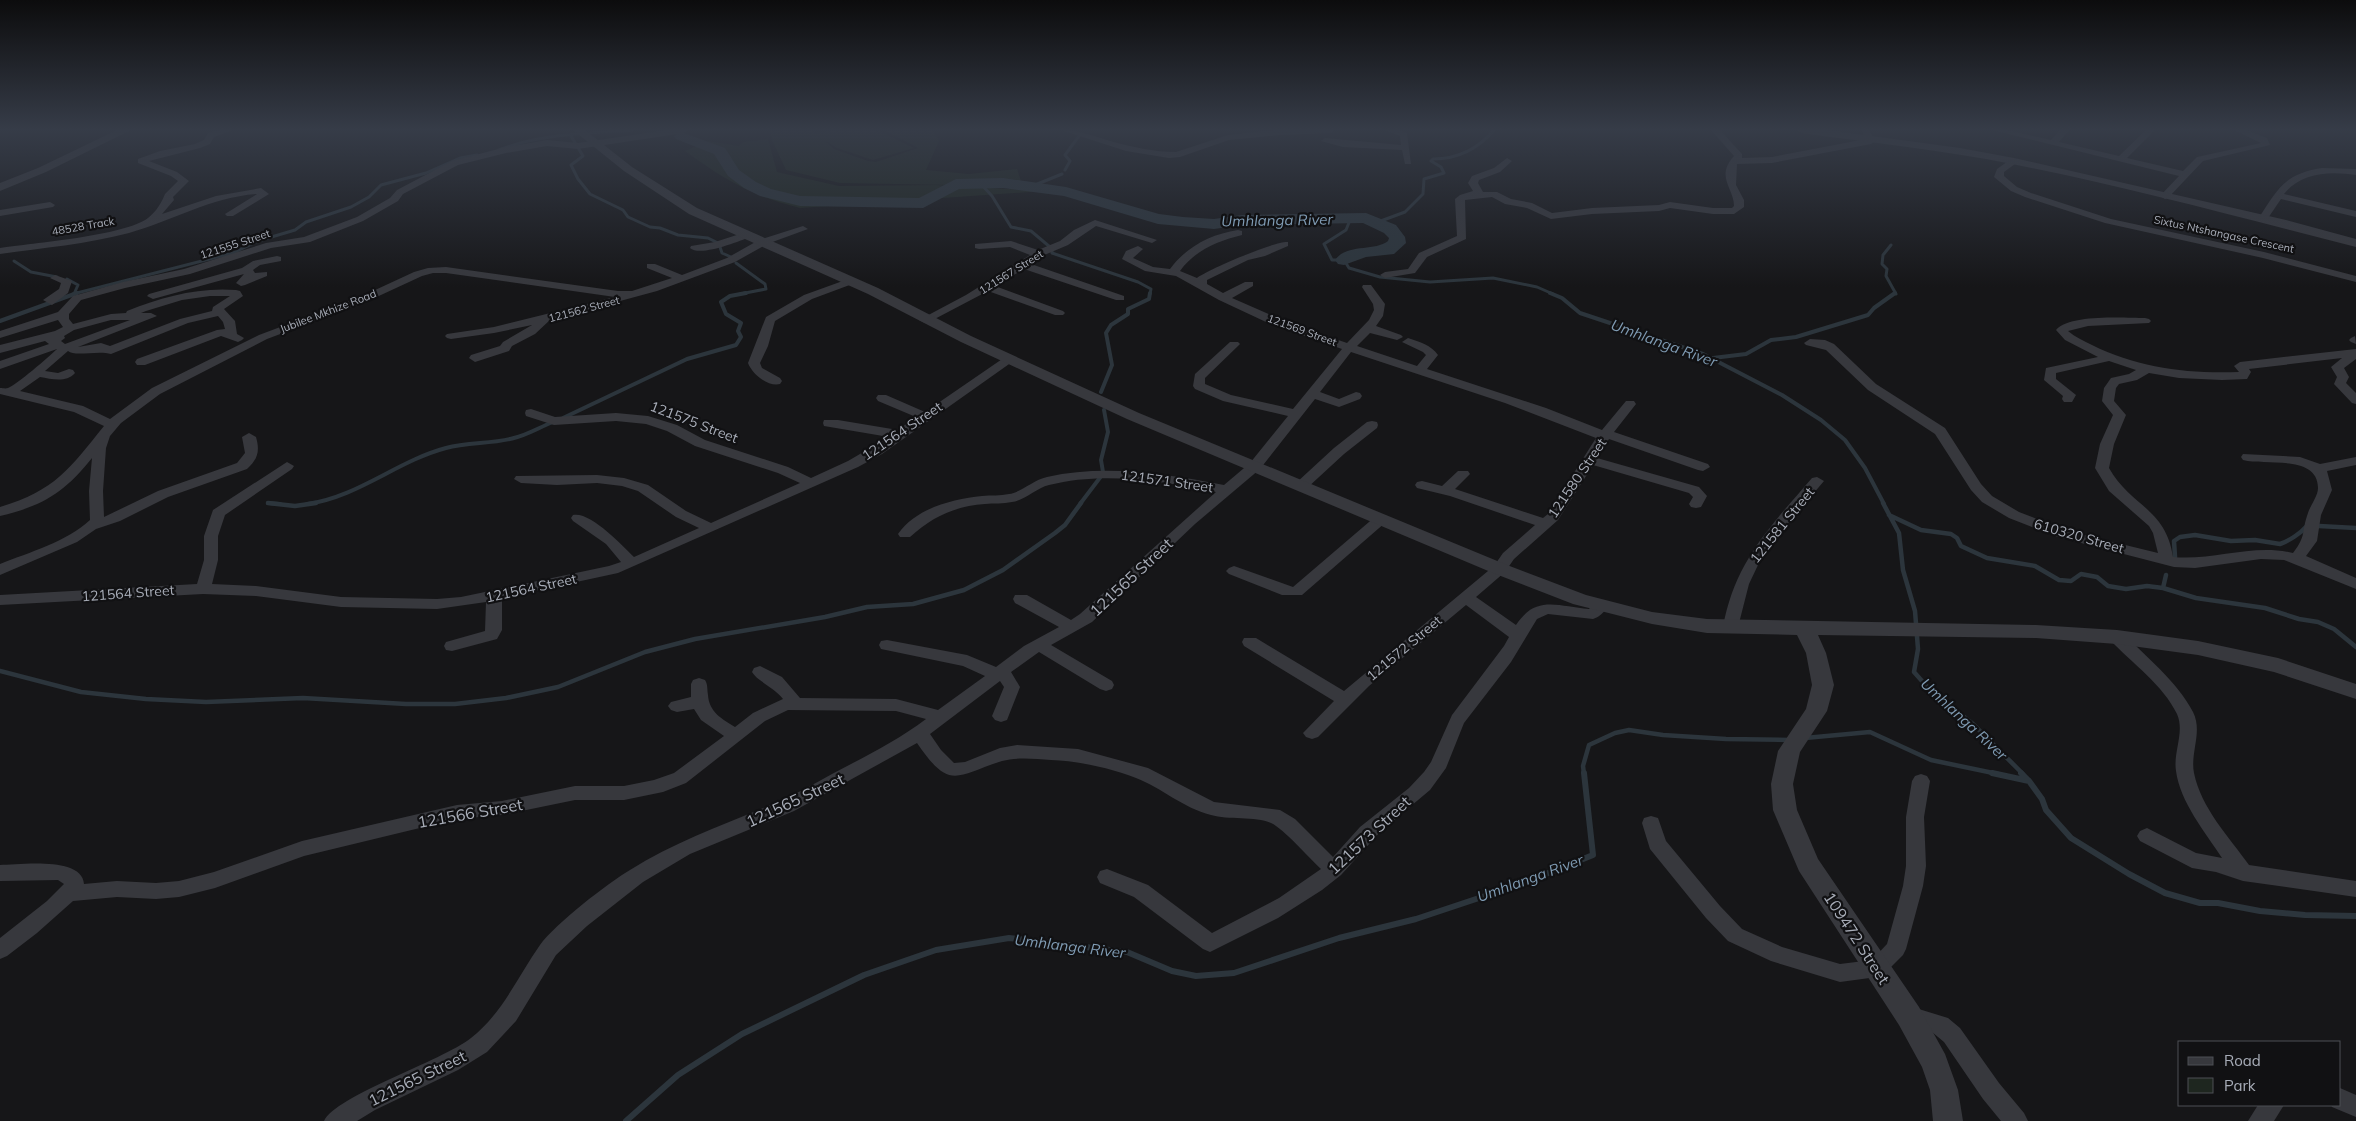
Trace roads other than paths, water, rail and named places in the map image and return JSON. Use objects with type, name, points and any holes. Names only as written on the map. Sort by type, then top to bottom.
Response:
[{"type":"street","name":"48528 Track","points":[[0,252],[115,234],[151,221],[169,200],[168,196],[183,182]]},
{"type":"street","name":"121555 Street","points":[[63,314],[66,308],[77,298],[122,285],[163,277],[220,262],[250,250],[281,242],[306,240],[360,219],[390,202],[400,192],[419,182]]},
{"type":"street","points":[[648,182],[672,200],[693,211],[851,281],[925,320],[1008,360],[1133,416],[1500,569],[1600,606],[1668,621],[1731,627],[1947,630],[2116,636],[2170,642],[2284,667],[2356,692]]},
{"type":"street","points":[[1473,182],[1478,192],[1473,196]]},
{"type":"street","points":[[1385,275],[1410,272],[1415,268],[1421,257],[1431,250],[1462,237],[1460,199],[1473,196],[1497,195],[1508,202],[1529,205],[1551,216],[1592,211],[1639,210],[1658,208],[1670,204],[1713,211],[1734,211],[1740,205],[1731,182]]},
{"type":"street","name":"Sixtus Ntshangase Crescent","points":[[2005,182],[2014,189],[2038,199],[2116,223],[2280,258],[2356,279]]},
{"type":"street","points":[[2106,182],[2356,243]]},
{"type":"street","points":[[2165,196],[2177,182]]},
{"type":"street","points":[[2263,219],[2280,196],[2284,187],[2290,182]]},
{"type":"street","points":[[151,221],[234,194],[252,191],[261,191],[264,194],[230,214]]},
{"type":"street","points":[[2280,196],[2356,214]]},
{"type":"street","points":[[0,213],[15,209],[50,205]]},
{"type":"street","name":"121567 Street","points":[[925,320],[987,287],[1038,254],[1064,243],[1078,232],[1095,223],[1152,240]]},
{"type":"street","name":"Jubilee Mkhize Road","points":[[92,526],[98,517],[96,484],[101,440],[112,424],[126,411],[156,391],[287,326],[364,299],[418,274],[432,270],[446,270],[485,277],[618,294],[644,292],[731,260],[763,242],[803,229]]},
{"type":"street","points":[[250,250],[307,230]]},
{"type":"street","points":[[1173,272],[1185,258],[1220,236],[1238,233]]},
{"type":"street","points":[[695,248],[717,245],[746,235]]},
{"type":"street","points":[[979,246],[1011,244],[1038,254]]},
{"type":"street","points":[[1202,286],[1202,279],[1244,258],[1261,254],[1284,244]]},
{"type":"street","name":"121569 Street","points":[[1138,249],[1130,253],[1128,259],[1135,264],[1156,270],[1184,274],[1223,298],[1318,338],[1349,347],[1255,466]]},
{"type":"street","points":[[0,365],[61,344],[128,318],[156,303],[277,259]]},
{"type":"street","points":[[1023,265],[1120,298]]},
{"type":"street","points":[[651,266],[681,278]]},
{"type":"street","points":[[248,284],[249,268]]},
{"type":"street","points":[[210,296],[248,284],[264,274]]},
{"type":"street","points":[[156,303],[152,284],[163,277]]},
{"type":"street","points":[[52,302],[49,300],[64,291],[67,281],[55,278]]},
{"type":"street","points":[[776,381],[757,370],[754,363],[762,346],[770,319],[794,307],[808,297],[851,281]]},
{"type":"street","points":[[1223,298],[1249,284]]},
{"type":"street","points":[[987,287],[1059,313]]},
{"type":"street","points":[[1367,287],[1379,304],[1377,318],[1349,347],[1703,467]]},
{"type":"street","name":"121562 Street","points":[[475,358],[505,348],[507,344],[531,332],[546,318],[644,292]]},
{"type":"street","points":[[156,303],[210,296],[236,294],[237,296]]},
{"type":"street","points":[[156,303],[210,296],[237,296]]},
{"type":"street","points":[[231,334],[228,321],[217,309],[237,296]]},
{"type":"street","points":[[61,344],[67,351],[101,347],[111,350],[184,321],[220,312]]},
{"type":"street","points":[[0,335],[63,314],[63,319],[70,328]]},
{"type":"street","points":[[38,373],[38,369],[53,360],[70,328],[103,319],[128,318],[150,335],[167,344],[185,345]]},
{"type":"street","points":[[451,336],[494,330],[546,318]]},
{"type":"street","points":[[0,349],[61,344],[103,319]]},
{"type":"street","points":[[2144,321],[2078,323],[2066,326],[2062,330],[2064,334],[2108,358],[2146,369],[2186,375],[2243,376],[2245,372],[2240,366],[2356,353]]},
{"type":"street","points":[[1370,327],[1376,331],[1427,349],[1432,355],[1420,370]]},
{"type":"street","points":[[141,362],[154,355],[222,332],[253,342]]},
{"type":"street","name":"610320 Street","points":[[1810,343],[1825,344],[1830,347],[1872,387],[1940,431],[1976,487],[2000,507],[2035,524],[2063,534],[2166,560],[2195,563],[2261,554],[2284,555],[2297,558],[2356,584]]},
{"type":"street","points":[[1234,344],[1199,377],[1199,386],[1227,398],[1297,414]]},
{"type":"street","points":[[2356,353],[2337,368],[2343,377],[2340,384],[2356,400]]},
{"type":"street","points":[[2068,399],[2070,395],[2050,380],[2050,372],[2108,358]]},
{"type":"street","name":"121564 Street","points":[[0,600],[203,589],[256,592],[341,602],[406,604],[461,602],[580,578],[631,563],[853,464],[877,451],[924,416],[1008,360]]},
{"type":"street","points":[[2146,369],[2133,377],[2115,381],[2110,388],[2108,401],[2120,414],[2107,444],[2102,468],[2115,489],[2140,509],[2158,528],[2165,543],[2166,560]]},
{"type":"street","points":[[5,391],[38,373],[59,377],[69,373]]},
{"type":"street","points":[[5,391],[83,411],[101,421],[112,424]]},
{"type":"street","points":[[1313,394],[1339,403],[1356,396]]},
{"type":"street","points":[[882,398],[924,416]]},
{"type":"street","name":"121580 Street","points":[[1500,569],[1508,556],[1553,517],[1591,460],[1605,435],[1630,404]]},
{"type":"street","name":"121575 Street","points":[[531,413],[554,422],[616,417],[648,420],[672,428],[700,443],[783,470],[812,483]]},
{"type":"street","points":[[829,423],[850,425],[876,432],[899,434]]},
{"type":"street","points":[[1301,486],[1339,451],[1372,425]]},
{"type":"street","points":[[0,570],[72,539],[92,526],[176,489],[242,466],[252,457],[253,453],[249,437]]},
{"type":"street","points":[[0,512],[28,502],[58,486],[66,480],[88,452],[101,440]]},
{"type":"street","points":[[2248,457],[2300,461],[2320,470],[2325,490],[2314,515],[2310,541],[2297,558]]},
{"type":"street","points":[[1591,460],[1694,490],[1700,496],[1696,504]]},
{"type":"street","points":[[2320,470],[2328,465],[2356,461]]},
{"type":"street","points":[[203,589],[211,560],[211,536],[218,513],[287,466]]},
{"type":"street","name":"121565 Street","points":[[336,1121],[367,1102],[450,1063],[479,1045],[508,1014],[550,949],[580,920],[636,876],[683,849],[761,818],[805,797],[920,733],[1038,645],[1072,627],[1100,606],[1190,521],[1255,466]]},
{"type":"street","name":"121571 Street","points":[[905,534],[915,523],[929,514],[960,502],[1014,497],[1033,486],[1047,481],[1108,474],[1138,475],[1228,490]]},
{"type":"street","points":[[1445,491],[1463,474]]},
{"type":"street","points":[[521,479],[557,481],[597,479],[624,482],[642,488],[681,514],[710,528]]},
{"type":"street","name":"121581 Street","points":[[1731,627],[1737,591],[1754,557],[1817,481]]},
{"type":"street","points":[[1422,486],[1445,491],[1545,524]]},
{"type":"street","points":[[578,518],[611,541],[631,563]]},
{"type":"street","points":[[1234,571],[1287,592],[1297,592],[1381,519]]},
{"type":"street","name":"121572 Street","points":[[1312,733],[1363,682],[1500,569]]},
{"type":"street","points":[[452,646],[491,635],[494,630],[494,596]]},
{"type":"street","points":[[1466,598],[1499,619],[1518,636]]},
{"type":"street","points":[[1020,600],[1072,627]]},
{"type":"street","name":"121573 Street","points":[[1107,877],[1141,892],[1210,943],[1254,922],[1292,900],[1334,869],[1373,828],[1396,810],[1427,781],[1446,751],[1457,720],[1495,672],[1532,614],[1553,610],[1594,614],[1600,606]]},
{"type":"street","points":[[1790,751],[1813,717],[1820,701],[1823,685],[1816,653],[1804,628]]},
{"type":"street","points":[[2116,636],[2165,689],[2185,714],[2189,734],[2184,759],[2189,786],[2199,806],[2243,872]]},
{"type":"street","points":[[1250,642],[1345,700]]},
{"type":"street","points":[[887,644],[967,661],[1000,673],[1012,687],[1001,716]]},
{"type":"street","points":[[1038,645],[1106,685]]},
{"type":"street","points":[[760,672],[781,684],[790,694],[795,704]]},
{"type":"street","points":[[699,684],[698,702],[709,717],[736,735]]},
{"type":"street","points":[[677,706],[698,702]]},
{"type":"street","name":"121566 Street","points":[[69,893],[117,889],[156,891],[179,889],[215,880],[302,849],[457,812],[502,808],[575,793],[638,792],[680,778],[759,717],[775,708],[795,704],[896,705],[940,717]]},
{"type":"street","points":[[920,733],[939,760],[953,770],[968,768],[1000,754],[1017,752],[1078,756],[1142,773],[1199,804],[1213,809],[1273,815],[1288,824],[1307,846],[1334,869]]},
{"type":"street","name":"109472 Street","points":[[1790,751],[1782,784],[1785,810],[1795,837],[1808,864],[1909,1016],[1935,1063],[1944,1090],[1948,1121]]},
{"type":"street","points":[[1651,823],[1657,844],[1713,912],[1735,935],[1778,955],[1840,974],[1877,968],[1896,948],[1913,886],[1916,866],[1915,817],[1921,781]]},
{"type":"street","points":[[2147,836],[2192,860],[2216,864],[2243,872],[2356,889]]},
{"type":"street","points":[[0,873],[58,872],[66,874],[75,882],[69,893],[0,950]]},
{"type":"street","points":[[1909,1016],[1940,1025],[1952,1035],[1991,1091],[2016,1121]]},
{"type":"street","points":[[2341,1099],[2356,1106]]},
{"type":"street","points":[[2260,1121],[2271,1106]]},
{"type":"waterway","points":[[74,294],[233,253],[258,241],[295,230],[306,222],[351,207],[369,197],[381,185],[391,182]]},
{"type":"waterway","points":[[581,182],[590,194],[623,210],[628,217],[650,227],[660,228],[678,235],[708,238],[718,243]]},
{"type":"waterway","name":"Umhlanga River","points":[[746,182],[766,193],[800,201],[909,204],[923,203],[956,184],[1003,183],[1066,192],[1158,219],[1214,224],[1242,220],[1366,218],[1390,229],[1397,237],[1397,243],[1388,250],[1363,252],[1344,260]]},
{"type":"waterway","points":[[1030,187],[1042,182]]},
{"type":"waterway","points":[[1378,222],[1405,212],[1423,194],[1424,182]]},
{"type":"waterway","points":[[980,183],[992,196],[1011,227],[1031,231],[1050,247]]},
{"type":"waterway","name":"Umhlanga River","points":[[1343,218],[1350,220],[1346,230],[1324,244],[1332,260],[1344,260],[1349,268],[1380,277],[1430,282],[1493,278],[1537,287],[1553,294]]},
{"type":"waterway","points":[[1891,245],[1883,255],[1882,264],[1887,269],[1886,276],[1896,294]]},
{"type":"waterway","points":[[720,247],[722,253],[731,257]]},
{"type":"waterway","points":[[1052,250],[1052,253],[1138,282],[1151,289],[1150,294]]},
{"type":"waterway","points":[[14,261],[31,272],[57,277]]},
{"type":"waterway","points":[[736,263],[765,284],[766,289],[740,294]]},
{"type":"waterway","points":[[67,279],[78,285],[74,294]]},
{"type":"waterway","points":[[0,321],[77,293]]},
{"type":"waterway","points":[[563,418],[687,359],[736,345],[741,337],[738,331],[741,323],[726,314],[721,302],[730,296],[746,293]]},
{"type":"waterway","points":[[1101,392],[1112,365],[1106,333],[1111,325],[1128,314],[1128,309],[1149,299],[1150,293]]},
{"type":"waterway","name":"Umhlanga River","points":[[1550,293],[1562,298],[1580,313],[1703,354],[1782,395],[1821,420],[1845,440],[1865,468],[1884,504]]},
{"type":"waterway","points":[[1713,358],[1746,354],[1771,340],[1796,337],[1868,315],[1874,308],[1895,293]]},
{"type":"waterway","points":[[1103,472],[1101,460],[1108,432],[1104,410]]},
{"type":"waterway","points":[[307,504],[326,500],[360,487],[428,454],[454,446],[514,438],[553,422]]},
{"type":"waterway","points":[[1080,504],[1102,475]]},
{"type":"waterway","points":[[280,504],[268,503],[295,506],[316,503]]},
{"type":"waterway","points":[[0,671],[81,692],[146,699],[206,702],[303,698],[406,704],[455,704],[506,698],[558,687],[645,652],[695,639],[825,617],[867,607],[913,604],[964,590],[1003,570],[1055,533],[1065,525],[1081,503]]},
{"type":"waterway","name":"Umhlanga River","points":[[1883,503],[1890,515]]},
{"type":"waterway","points":[[1890,515],[1921,530],[1951,534],[1957,538],[1961,546],[1987,558],[2035,566],[2059,580],[2071,581],[2081,574],[2097,577],[2108,586],[2126,589],[2147,586],[2163,588]]},
{"type":"waterway","name":"Umhlanga River","points":[[1890,515],[1899,533],[1903,570],[1915,611],[1918,649],[1914,672],[1930,690],[1973,724],[2023,774]]},
{"type":"waterway","points":[[2175,557],[2174,541],[2180,537],[2195,535],[2231,541],[2255,540],[2280,544],[2295,536],[2307,526]]},
{"type":"waterway","points":[[2319,526],[2356,528]]},
{"type":"waterway","points":[[2163,588],[2166,575]]},
{"type":"waterway","points":[[2163,588],[2196,598],[2265,608],[2299,619],[2318,622],[2334,629],[2356,647]]},
{"type":"waterway","name":"Umhlanga River","points":[[1584,774],[1583,766],[1589,745],[1615,733],[1629,730],[1663,735],[1726,739],[1790,740]]},
{"type":"waterway","name":"Umhlanga River","points":[[1805,738],[1870,732],[1931,760],[1998,774]]},
{"type":"waterway","name":"Umhlanga River","points":[[626,1121],[678,1075],[742,1034],[864,975],[936,950],[1009,938],[1127,952],[1172,971],[1196,976],[1234,973],[1339,938],[1416,919],[1521,884],[1593,855],[1584,773]]},
{"type":"waterway","name":"Umhlanga River","points":[[1992,773],[2029,781]]},
{"type":"waterway","name":"Umhlanga River","points":[[2021,773],[2029,781]]},
{"type":"waterway","points":[[2029,781],[2042,799],[2046,810],[2071,838],[2129,874],[2165,893],[2200,903],[2218,903],[2260,911],[2305,915],[2356,916]]}]
